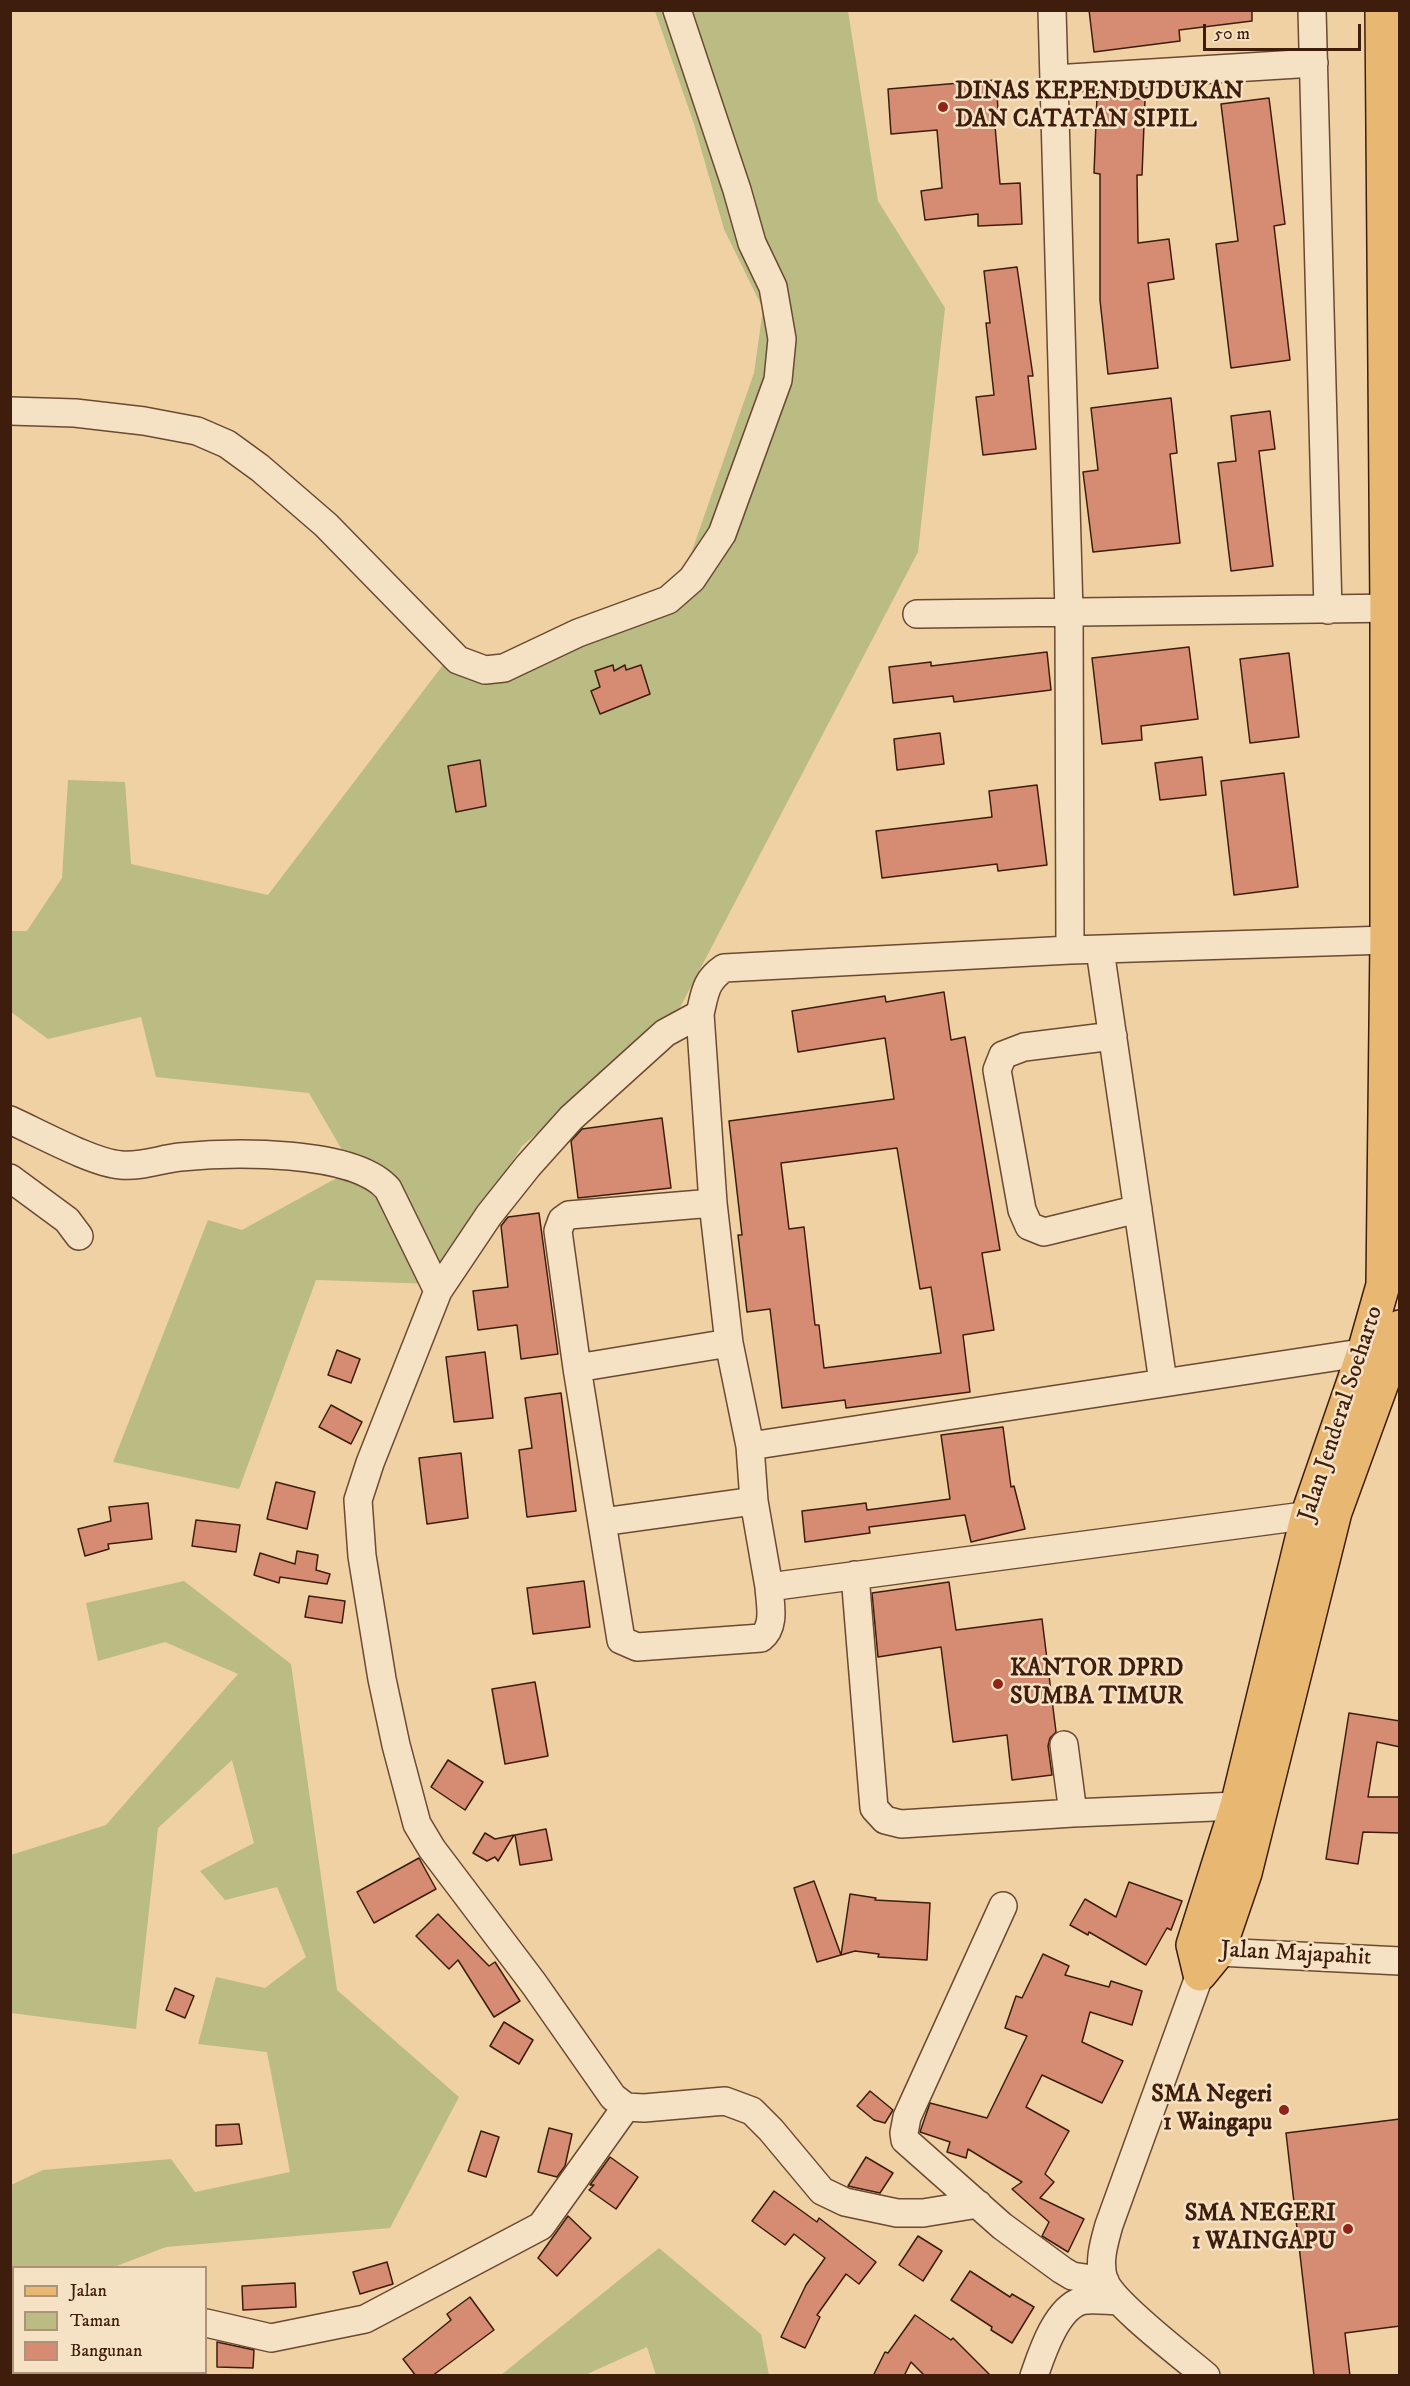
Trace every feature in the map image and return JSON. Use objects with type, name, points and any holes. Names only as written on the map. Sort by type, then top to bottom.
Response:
[{"type":"main road","name":"Jalan Jenderal Soeharto","points":[[1203,1957],[1237,1806],[1322,1513],[1389,1343],[1383,1285],[1393,938],[1391,111],[1382,10]]},
{"type":"main road","name":"Jalan Jenderal Soeharto","points":[[1203,1957],[1248,1863],[1322,1513]]},
{"type":"street","points":[[10,411],[75,413],[154,423],[197,431],[227,444],[260,468],[326,525],[458,660],[485,670],[504,668],[578,633],[668,600],[692,579],[722,534],[778,380],[782,339],[773,287],[752,243],[737,190],[677,10]]},
{"type":"street","points":[[1052,10],[1069,612],[1070,950]]},
{"type":"street","points":[[1312,10],[1328,610]]},
{"type":"street","points":[[1054,79],[1314,63]]},
{"type":"street","points":[[917,614],[1393,609]]},
{"type":"street","points":[[713,1203],[569,1215],[562,1220],[558,1232],[577,1368],[621,1640],[637,1647],[761,1638],[771,1625],[769,1587],[754,1501],[750,1446],[729,1343],[713,1203],[700,1014],[706,986],[712,976],[724,968],[1070,950],[1393,938]]},
{"type":"street","points":[[1100,950],[1163,1382]]},
{"type":"street","points":[[700,1014],[665,1033],[571,1118],[528,1166],[489,1215],[438,1291],[358,1500],[362,1556],[382,1679],[396,1745],[417,1824],[432,1849],[534,1984],[613,2097],[626,2107],[644,2108],[725,2101],[740,2105],[752,2111],[771,2130],[822,2191],[830,2197],[845,2202],[897,2214],[923,2213],[978,2204]]},
{"type":"street","points":[[1113,1036],[1024,1047],[1003,1055],[998,1070],[1022,1210],[1029,1226],[1044,1232],[1138,1209]]},
{"type":"street","points":[[10,1120],[98,1159],[120,1166],[134,1166],[187,1157],[275,1155],[337,1164],[370,1174],[388,1189],[438,1291]]},
{"type":"street","points":[[10,1178],[67,1220],[79,1236]]},
{"type":"street","points":[[577,1368],[729,1343]]},
{"type":"street","points":[[750,1446],[1163,1382],[1389,1343]]},
{"type":"street","points":[[602,1522],[754,1501]]},
{"type":"street","points":[[769,1587],[1322,1513]]},
{"type":"street","points":[[855,1575],[874,1808],[885,1820],[901,1824],[1237,1806]]},
{"type":"street","points":[[1064,1745],[1073,1813]]},
{"type":"street","points":[[1003,1906],[904,2125],[905,2140],[978,2204],[1062,2270],[1112,2291],[1142,2321],[1206,2376]]},
{"type":"street","name":"Jalan Majapahit","points":[[1203,1957],[1400,1960]]},
{"type":"street","name":"Jalan Jenderal Soeharto","points":[[1112,2291],[1101,2263],[1109,2225],[1203,1957]]},
{"type":"street","points":[[207,2324],[271,2338],[365,2319],[541,2226],[626,2107]]},
{"type":"street","points":[[1034,2376],[1042,2353],[1066,2310],[1082,2301],[1112,2291]]},
{"type":"green space","points":[[655,11],[848,11],[878,201],[945,308],[918,552],[674,1019],[522,1146],[435,1284],[316,1280],[239,1489],[113,1462],[208,1220],[242,1230],[353,1169],[309,1093],[156,1077],[141,1017],[48,1039],[11,1012],[11,931],[27,931],[62,878],[68,780],[125,782],[131,864],[268,895],[443,665],[490,676],[668,593],[685,571],[754,373],[763,309],[724,229],[694,124]]},
{"type":"green space","points":[[184,1581],[291,1664],[337,1990],[459,2097],[390,2228],[166,2247],[117,2266],[12,2266],[11,2310],[11,2185],[43,2170],[171,2159],[195,2192],[290,2172],[267,2052],[198,2044],[216,1977],[265,1988],[306,1957],[277,1887],[225,1900],[200,1871],[254,1843],[232,1760],[158,1828],[136,2029],[11,2013],[11,1855],[106,1825],[238,1674],[165,1642],[98,1661],[86,1603]]},
{"type":"green space","points":[[659,2248],[761,2334],[769,2375],[656,2375],[647,2347],[585,2375],[501,2375]]},
{"type":"building","points":[[1089,10],[1252,10],[1252,21],[1179,30],[1180,41],[1094,52]]},
{"type":"building","points":[[996,80],[999,125],[995,126],[1000,184],[1020,183],[1022,224],[978,226],[978,214],[925,220],[921,191],[942,188],[937,130],[891,134],[888,89]]},
{"type":"building","points":[[1097,97],[1145,99],[1142,175],[1137,175],[1138,243],[1169,239],[1174,279],[1148,283],[1158,368],[1108,374],[1100,300],[1100,174],[1094,173]]},
{"type":"building","points":[[1269,98],[1285,224],[1274,226],[1290,360],[1231,368],[1216,244],[1238,241],[1221,104]]},
{"type":"building","points":[[1017,267],[1033,376],[1028,376],[1036,449],[983,455],[976,397],[994,395],[986,323],[990,323],[984,271]]},
{"type":"building","points":[[1171,398],[1177,453],[1170,454],[1180,543],[1093,552],[1083,472],[1098,470],[1091,408]]},
{"type":"building","points":[[1270,411],[1275,449],[1259,451],[1273,566],[1231,571],[1218,463],[1236,461],[1231,416]]},
{"type":"building","points":[[1189,647],[1198,719],[1141,726],[1142,740],[1102,744],[1092,658]]},
{"type":"building","points":[[1047,652],[1051,690],[954,702],[953,696],[893,703],[889,667],[931,662],[931,666]]},
{"type":"building","points":[[1289,653],[1299,737],[1250,743],[1240,659]]},
{"type":"building","points":[[613,665],[614,671],[625,665],[626,670],[641,665],[650,694],[600,714],[591,691],[600,687],[595,671]]},
{"type":"building","points":[[940,733],[944,764],[897,770],[894,739]]},
{"type":"building","points":[[1202,757],[1206,795],[1160,800],[1155,763]]},
{"type":"building","points":[[480,760],[486,806],[456,812],[448,766]]},
{"type":"building","points":[[1284,773],[1298,887],[1234,895],[1221,781]]},
{"type":"building","points":[[1037,785],[1047,865],[998,871],[997,864],[882,878],[876,831],[992,817],[989,791]]},
{"type":"building","points":[[944,992],[951,1040],[965,1037],[1000,1250],[982,1253],[994,1330],[963,1335],[970,1392],[846,1408],[845,1400],[782,1408],[770,1309],[747,1312],[738,1235],[742,1235],[729,1121],[894,1099],[885,1038],[798,1052],[792,1011],[885,996],[886,1002]],"holes":[[[897,1148],[920,1289],[931,1287],[941,1353],[824,1368],[819,1325],[815,1325],[804,1227],[789,1229],[781,1163]]]},
{"type":"building","points":[[662,1118],[671,1188],[578,1198],[571,1141],[582,1129]]},
{"type":"building","points":[[539,1213],[558,1354],[521,1359],[517,1325],[478,1330],[473,1291],[508,1287],[501,1226],[508,1217]]},
{"type":"building","points":[[337,1350],[360,1359],[351,1383],[328,1375]]},
{"type":"building","points":[[485,1352],[493,1418],[454,1422],[446,1357]]},
{"type":"building","points":[[561,1393],[576,1511],[527,1517],[519,1450],[532,1448],[525,1398]]},
{"type":"building","points":[[331,1405],[362,1422],[351,1444],[319,1427]]},
{"type":"building","points":[[1003,1427],[1011,1487],[1014,1486],[1025,1529],[971,1542],[965,1515],[869,1527],[870,1533],[805,1542],[802,1511],[866,1503],[867,1510],[950,1499],[941,1435]]},
{"type":"building","points":[[461,1453],[468,1518],[427,1524],[419,1458]]},
{"type":"building","points":[[276,1482],[315,1492],[307,1529],[267,1519]]},
{"type":"building","points":[[148,1503],[152,1539],[108,1544],[109,1549],[85,1556],[78,1529],[111,1521],[109,1507]]},
{"type":"building","points":[[196,1520],[240,1525],[236,1552],[192,1546]]},
{"type":"building","points":[[297,1551],[318,1555],[316,1570],[330,1574],[327,1584],[280,1577],[279,1583],[254,1575],[260,1553],[295,1564]]},
{"type":"building","points":[[584,1581],[590,1627],[533,1634],[527,1588]]},
{"type":"building","name":"KANTOR DPRD SUMBA TIMUR","points":[[949,1582],[956,1630],[1042,1619],[1056,1732],[1050,1738],[1048,1746],[1052,1775],[1012,1780],[1007,1735],[953,1742],[941,1647],[878,1657],[872,1593]]},
{"type":"building","points":[[309,1596],[345,1601],[342,1623],[305,1617]]},
{"type":"building","points":[[535,1682],[548,1756],[505,1764],[492,1689]]},
{"type":"building","points":[[1349,1713],[1400,1721],[1400,1747],[1377,1742],[1368,1797],[1400,1797],[1400,1833],[1363,1832],[1358,1864],[1326,1859]]},
{"type":"building","points":[[448,1760],[483,1782],[465,1810],[431,1787]]},
{"type":"building","points":[[546,1829],[552,1860],[520,1865],[515,1835]]},
{"type":"building","points":[[485,1833],[495,1839],[514,1835],[498,1861],[495,1857],[487,1861],[473,1853]]},
{"type":"building","points":[[419,1858],[436,1889],[374,1923],[357,1892]]},
{"type":"building","points":[[814,1881],[841,1955],[817,1962],[794,1888]]},
{"type":"building","points":[[1129,1882],[1182,1901],[1171,1930],[1167,1928],[1146,1965],[1089,1932],[1088,1935],[1070,1925],[1085,1899],[1116,1917]]},
{"type":"building","points":[[850,1894],[876,1898],[875,1900],[930,1903],[927,1960],[878,1957],[879,1954],[855,1951],[841,1955]]},
{"type":"building","points":[[438,1914],[489,1966],[495,1962],[520,2001],[494,2017],[458,1960],[449,1969],[416,1936]]},
{"type":"building","points":[[1043,1954],[1069,1966],[1065,1975],[1109,1987],[1111,1981],[1142,1991],[1132,2025],[1090,2012],[1082,2042],[1123,2061],[1102,2103],[1042,2075],[1026,2107],[1069,2131],[1045,2174],[1054,2182],[1040,2198],[1084,2219],[1068,2252],[1042,2236],[1049,2222],[1012,2189],[1022,2182],[968,2149],[966,2158],[947,2152],[950,2142],[920,2132],[930,2103],[987,2118],[1027,2036],[1005,2028],[1016,1996],[1022,1998]]},
{"type":"building","points":[[175,1988],[194,1996],[185,2018],[166,2010]]},
{"type":"building","points":[[504,2022],[533,2040],[519,2064],[490,2046]]},
{"type":"building","points":[[870,2091],[893,2110],[885,2123],[874,2120],[857,2106]]},
{"type":"building","name":"SMA NEGERI 1 WAINGAPU","points":[[1400,2119],[1400,2326],[1345,2333],[1350,2376],[1314,2376],[1286,2133]]},
{"type":"building","points":[[239,2124],[242,2144],[216,2146],[216,2125]]},
{"type":"building","points":[[549,2128],[572,2134],[565,2166],[557,2177],[538,2172]]},
{"type":"building","points":[[481,2131],[499,2137],[486,2177],[468,2171]]},
{"type":"building","points":[[610,2157],[638,2177],[616,2209],[589,2190],[594,2185],[590,2185]]},
{"type":"building","points":[[866,2157],[893,2173],[880,2193],[848,2186]]},
{"type":"building","points":[[774,2191],[817,2222],[819,2218],[876,2262],[859,2284],[846,2274],[817,2315],[820,2317],[805,2348],[781,2337],[806,2285],[825,2258],[794,2234],[785,2245],[752,2221]]},
{"type":"building","points":[[568,2216],[591,2238],[557,2276],[538,2258]]},
{"type":"building","points":[[918,2236],[942,2251],[923,2281],[899,2265]]},
{"type":"building","points":[[387,2262],[393,2284],[360,2294],[353,2272]]},
{"type":"building","points":[[970,2271],[1010,2297],[1012,2294],[1034,2307],[1012,2343],[951,2300]]},
{"type":"building","points":[[295,2283],[296,2307],[243,2310],[242,2286]]},
{"type":"building","points":[[470,2297],[494,2330],[432,2376],[416,2376],[403,2359],[451,2320],[447,2314]]},
{"type":"building","points":[[915,2315],[951,2340],[953,2338],[991,2376],[925,2376],[911,2362],[904,2376],[873,2376],[885,2352],[888,2353]]},
{"type":"building","points":[[217,2342],[254,2350],[253,2368],[217,2367]]},
{"type":"place","name":"DINAS KEPENDUDUKAN DAN CATATAN SIPIL","points":[[943,107]]},
{"type":"place","name":"KANTOR DPRD SUMBA TIMUR","points":[[998,1684]]},
{"type":"place","name":"SMA Negeri 1 Waingapu","points":[[1284,2110]]},
{"type":"place","name":"SMA NEGERI 1 WAINGAPU","points":[[1348,2229]]}]
